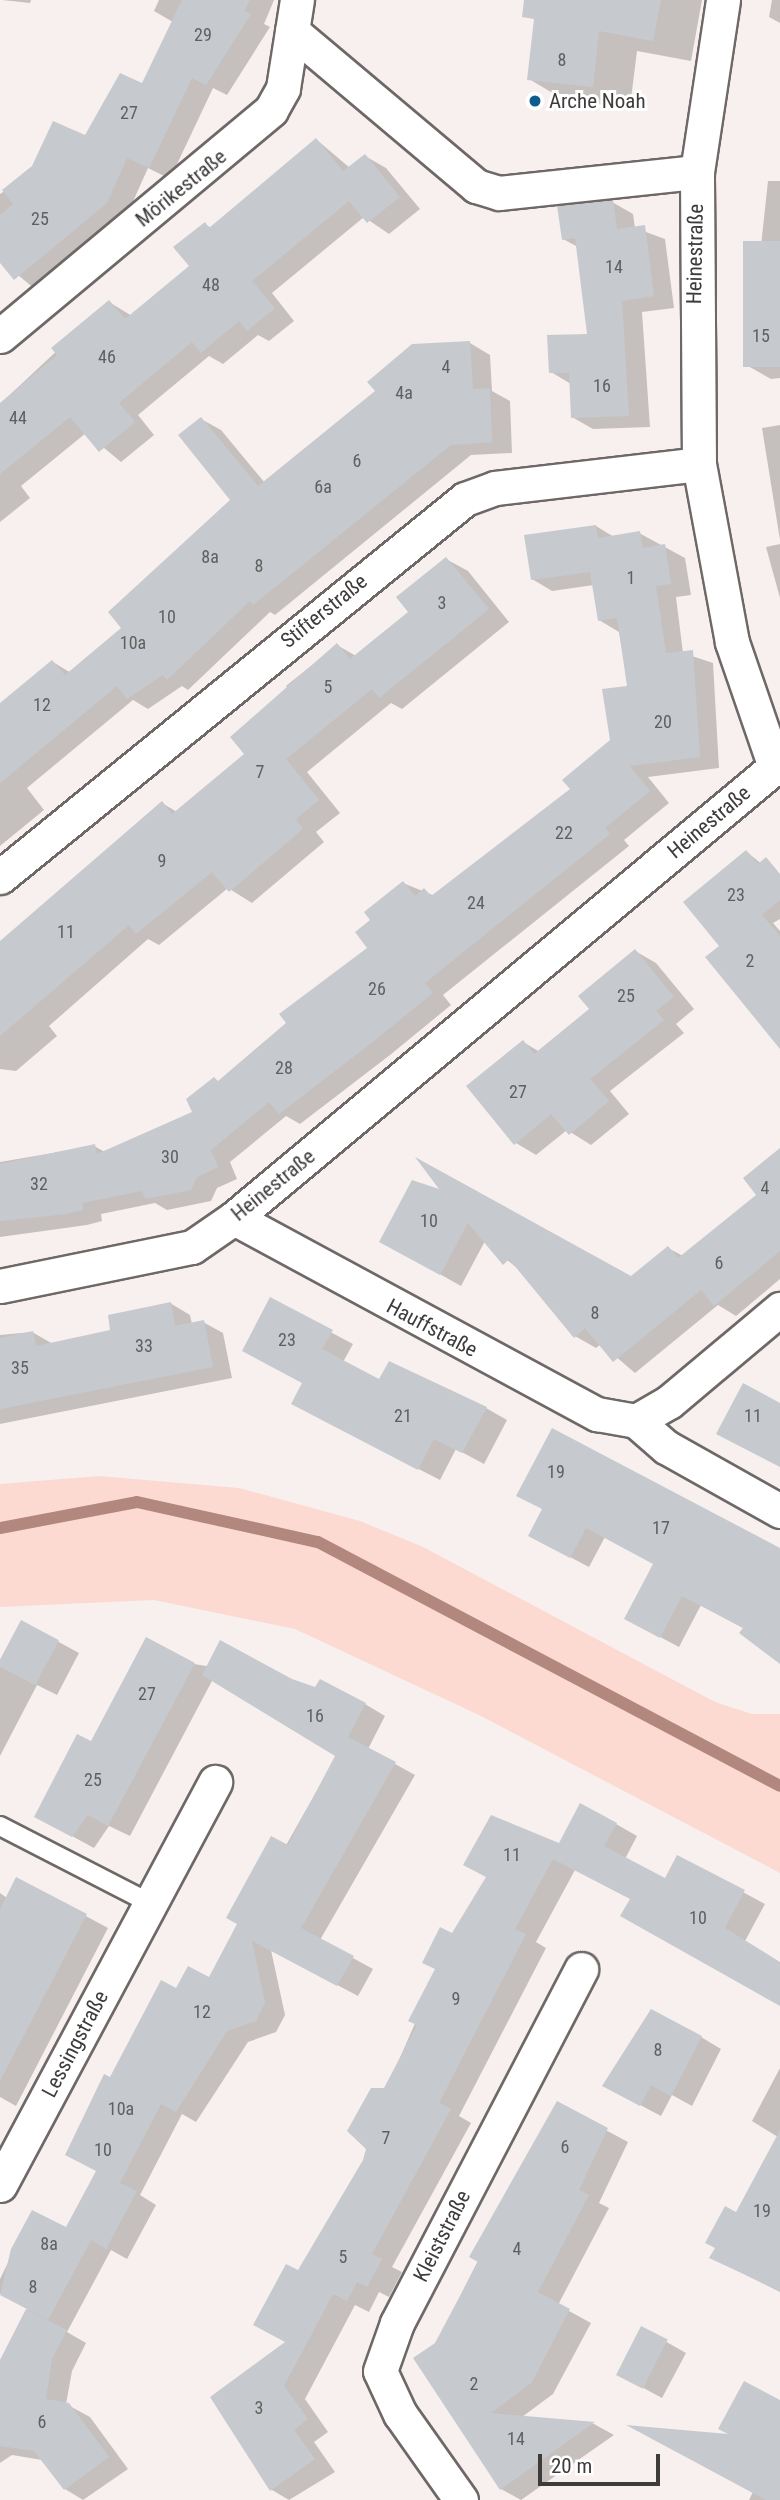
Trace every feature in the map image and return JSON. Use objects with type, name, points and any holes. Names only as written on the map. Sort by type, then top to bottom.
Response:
[{"type":"street","name":"Heinestraße","points":[[0,1286],[192,1247],[234,1218],[778,770],[732,642],[699,464],[697,172],[723,0]]},
{"type":"street","points":[[295,15],[476,187],[499,193],[697,172]]},
{"type":"street","name":"Mörikestraße","points":[[0,336],[254,128],[283,88],[295,15]]},
{"type":"street","name":"Stifterstraße","points":[[0,877],[465,499],[495,488],[699,464]]},
{"type":"street","name":"Hauffstraße","points":[[234,1218],[597,1414],[636,1421]]},
{"type":"street","points":[[780,1309],[669,1402],[636,1421],[666,1447],[780,1511]]},
{"type":"street","name":"Lessingstraße","points":[[0,2185],[215,1782]]},
{"type":"street","name":"Kleiststraße","points":[[461,2500],[400,2414],[380,2371],[397,2323],[581,1969]]},
{"type":"lane","points":[[0,1826],[150,1903]]},
{"type":"shaded area","points":[[99,1476],[239,1488],[360,1521],[423,1547],[715,1702],[752,1714],[780,1714],[780,1873],[481,1716],[295,1629],[154,1600],[0,1607],[0,1484]]},
{"type":"building","points":[[182,0],[250,0],[244,11],[251,14],[206,85],[192,78],[149,168],[127,158],[107,203],[14,280],[0,263],[0,215],[13,204],[2,190],[32,166],[53,121],[85,135],[120,73],[142,83]]},
{"type":"building","points":[[524,0],[661,0],[653,41],[599,31],[593,87],[527,80],[534,19],[522,17]]},
{"type":"building","points":[[316,138],[343,171],[365,154],[400,197],[367,223],[349,201],[252,281],[275,308],[247,331],[239,321],[201,353],[192,342],[119,403],[135,422],[99,452],[70,417],[0,474],[0,403],[57,355],[51,348],[109,300],[125,319],[189,266],[173,247],[205,222],[209,228]]},
{"type":"building","points":[[613,200],[617,229],[645,225],[654,296],[622,301],[629,416],[571,418],[569,373],[549,373],[547,335],[587,334],[575,238],[562,240],[557,206]]},
{"type":"building","points":[[743,241],[780,241],[780,367],[743,367]]},
{"type":"building","points":[[470,341],[473,389],[490,388],[492,442],[451,445],[253,605],[250,601],[167,680],[163,675],[127,699],[117,686],[0,783],[0,703],[52,660],[65,675],[121,628],[108,612],[230,500],[178,435],[201,417],[258,486],[375,391],[367,382],[412,344]]},
{"type":"building","points":[[596,525],[598,538],[640,531],[643,548],[665,544],[671,584],[656,586],[666,653],[693,650],[700,757],[630,766],[650,791],[605,828],[610,834],[425,983],[433,993],[370,1044],[279,1114],[269,1102],[211,1150],[218,1167],[197,1177],[191,1190],[145,1199],[142,1191],[82,1203],[83,1210],[66,1214],[0,1221],[0,1164],[95,1144],[97,1154],[192,1112],[186,1099],[214,1077],[218,1081],[286,1023],[279,1014],[367,948],[355,932],[370,920],[364,912],[403,881],[415,896],[424,888],[431,896],[570,789],[562,780],[610,740],[602,689],[627,686],[617,618],[598,621],[590,572],[531,580],[524,535]]},
{"type":"building","points":[[446,557],[489,609],[379,698],[372,689],[286,759],[319,800],[296,819],[303,829],[229,892],[212,872],[136,934],[129,925],[0,1036],[0,941],[162,801],[172,814],[244,754],[230,737],[337,643],[350,659],[408,612],[396,597]]},
{"type":"building","points":[[746,850],[758,864],[766,857],[780,874],[780,900],[762,915],[780,936],[780,1049],[705,957],[719,946],[683,902]]},
{"type":"building","points":[[635,949],[674,997],[656,1011],[664,1020],[590,1079],[609,1101],[569,1135],[551,1114],[514,1145],[466,1086],[523,1040],[534,1054],[589,1009],[578,996]]},
{"type":"building","points":[[780,1148],[780,1251],[714,1306],[701,1290],[613,1362],[585,1328],[574,1338],[509,1259],[503,1265],[468,1223],[440,1275],[379,1242],[412,1180],[439,1189],[415,1157],[631,1276],[668,1246],[678,1258],[756,1195],[743,1178]]},
{"type":"building","points":[[270,1297],[333,1330],[322,1349],[379,1379],[389,1361],[487,1407],[462,1453],[434,1439],[418,1470],[291,1404],[302,1383],[242,1351]]},
{"type":"building","points":[[171,1302],[175,1326],[204,1320],[213,1367],[0,1409],[0,1338],[33,1331],[36,1346],[110,1330],[108,1315]]},
{"type":"building","points":[[743,1383],[780,1403],[780,1467],[716,1434]]},
{"type":"building","points":[[552,1428],[780,1548],[780,1664],[739,1633],[743,1628],[682,1596],[660,1638],[624,1619],[653,1564],[586,1528],[570,1558],[528,1536],[542,1509],[516,1496]]},
{"type":"building","points":[[21,1620],[59,1640],[35,1685],[0,1667],[0,1659]]},
{"type":"building","points":[[146,1637],[195,1663],[108,1826],[88,1815],[72,1837],[34,1817],[77,1734],[91,1741]]},
{"type":"building","points":[[220,1640],[292,1679],[315,1687],[320,1679],[366,1703],[348,1737],[396,1762],[301,1928],[354,1956],[337,1986],[252,1941],[265,2003],[256,2021],[227,2031],[176,2112],[161,2104],[120,2183],[137,2191],[106,2249],[91,2240],[48,2320],[0,2295],[11,2249],[32,2210],[66,2227],[96,2171],[65,2155],[104,2074],[110,2077],[161,1980],[176,1988],[188,1966],[209,1977],[237,1924],[226,1918],[271,1836],[288,1845],[335,1756],[202,1675]]},
{"type":"building","points":[[580,1803],[617,1823],[604,1846],[665,1878],[677,1855],[745,1890],[725,1928],[780,1962],[780,2006],[620,1916],[630,1899],[553,1859],[515,1929],[526,1934],[439,2103],[451,2109],[372,2254],[382,2259],[367,2287],[357,2282],[347,2301],[333,2294],[284,2386],[308,2419],[294,2430],[315,2459],[270,2491],[210,2397],[285,2342],[253,2325],[286,2264],[298,2270],[363,2160],[366,2149],[347,2131],[371,2088],[384,2088],[417,2025],[408,2021],[435,1969],[422,1963],[440,1927],[452,1933],[486,1877],[463,1865],[491,1815],[559,1843]]},
{"type":"building","points":[[16,1877],[87,1914],[0,2081],[0,1909]]},
{"type":"building","points":[[651,2009],[702,2036],[671,2096],[651,2085],[640,2106],[602,2086]]},
{"type":"building","points":[[557,2101],[608,2128],[579,2190],[589,2195],[538,2292],[570,2309],[532,2382],[491,2413],[595,2422],[500,2490],[413,2358],[435,2343],[478,2262],[469,2257]]},
{"type":"building","points":[[780,2130],[780,2291],[709,2258],[715,2248],[705,2243],[725,2206],[736,2212]]},
{"type":"building","points":[[26,2309],[67,2330],[52,2359],[46,2399],[69,2403],[109,2457],[64,2490],[34,2451],[0,2446],[0,2360]]},
{"type":"building","points":[[641,2326],[668,2340],[643,2389],[616,2375]]},
{"type":"building","points":[[744,2381],[780,2400],[780,2500],[766,2500],[626,2425],[728,2434],[718,2429]]},
{"type":"waterway","points":[[0,1528],[137,1502],[318,1542],[780,1786]]},
{"type":"place","name":"Arche Noah","points":[[535,101]]}]
